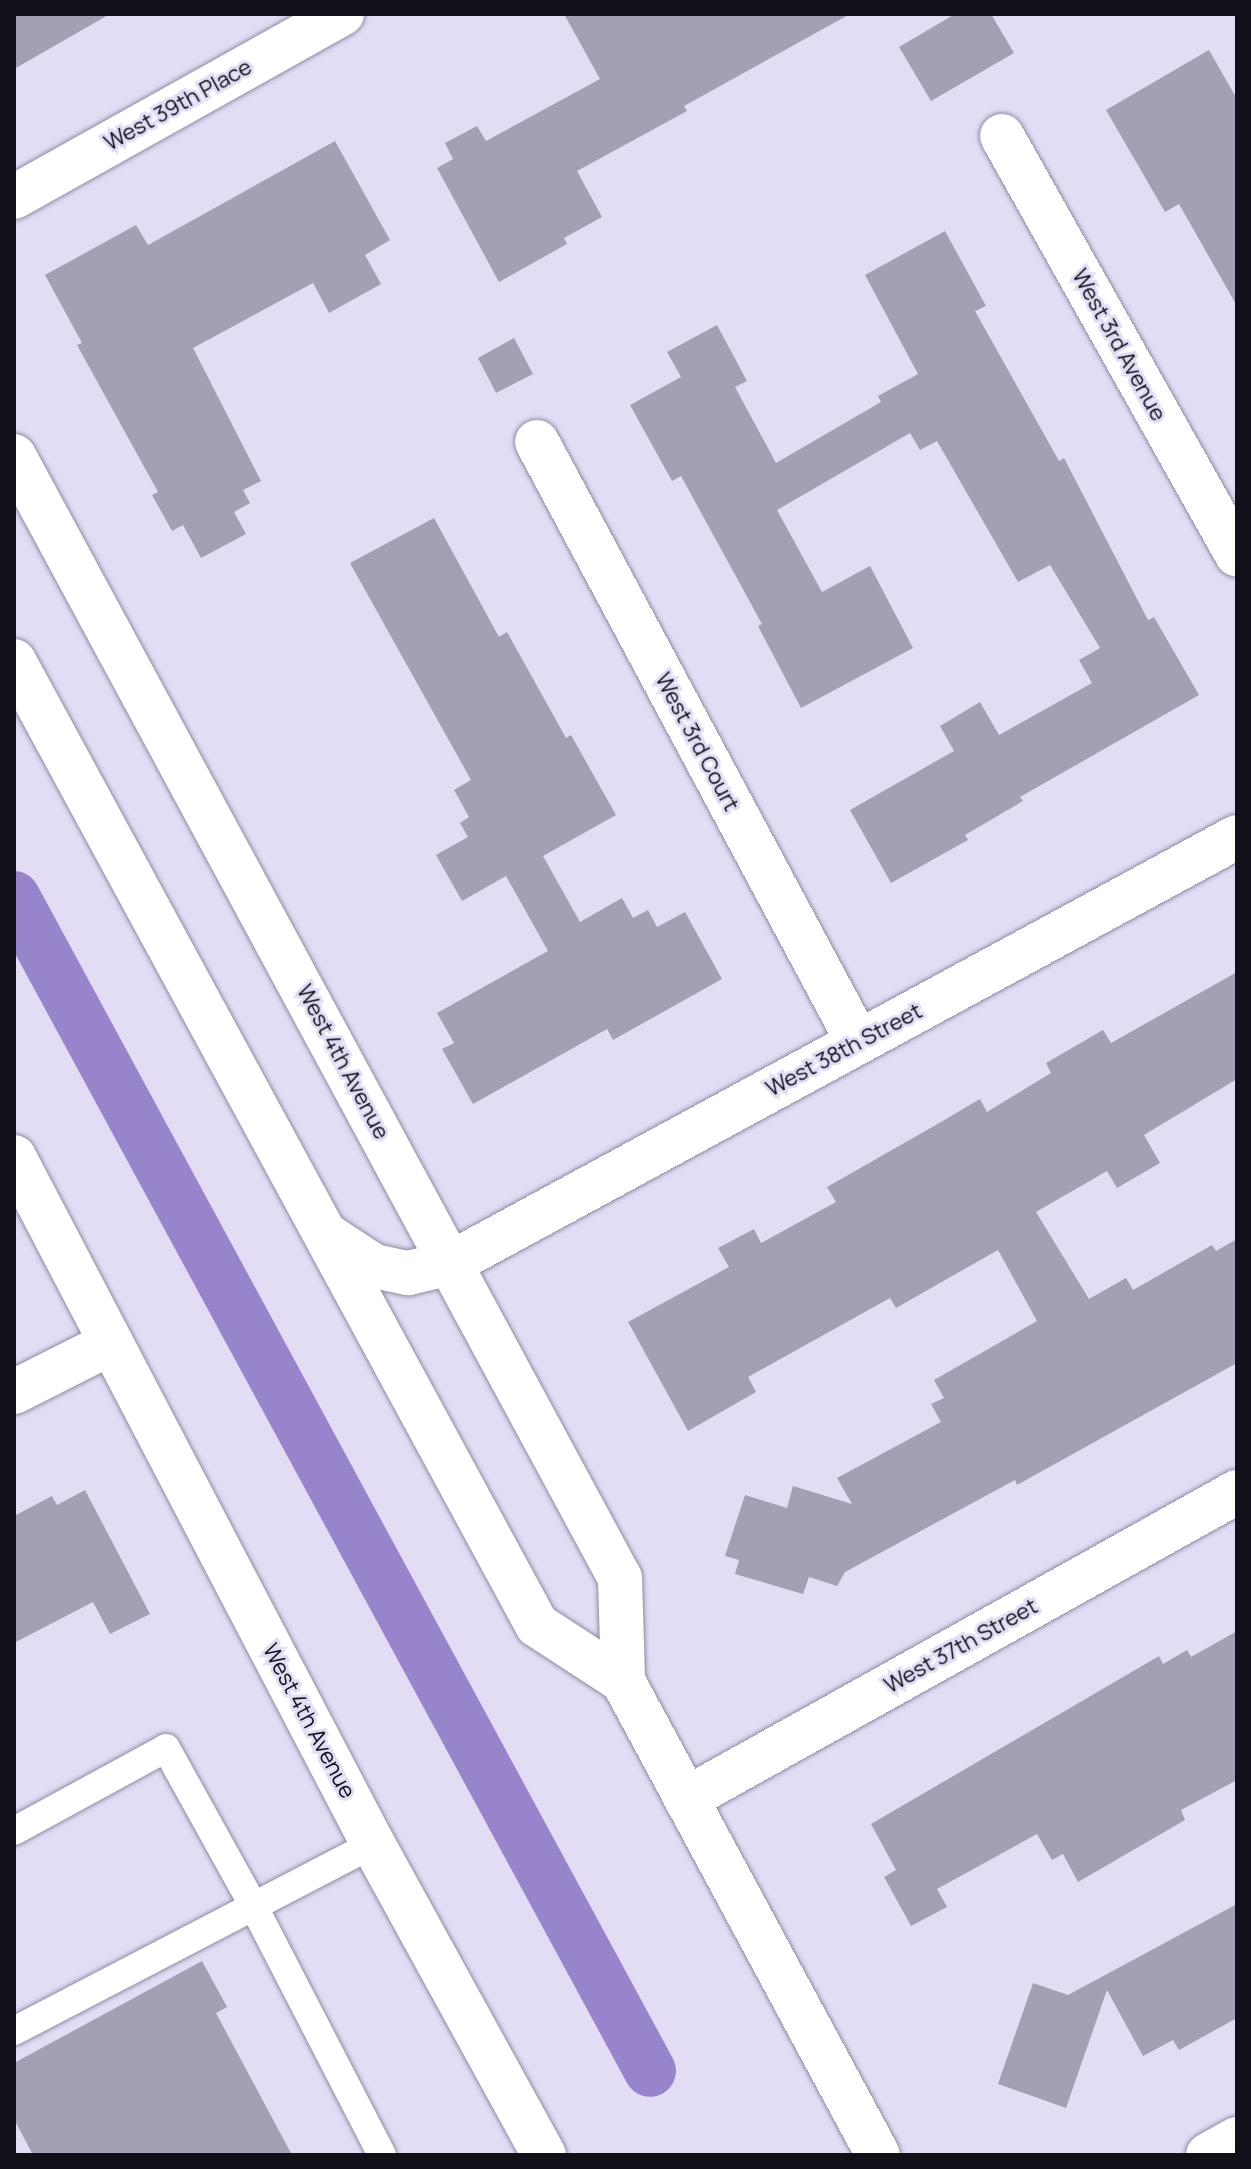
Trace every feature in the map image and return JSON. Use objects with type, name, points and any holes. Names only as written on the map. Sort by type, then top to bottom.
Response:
[{"type":"street","name":"West 39th Place","points":[[14,197],[342,14]]},
{"type":"street","name":"West 3rd Avenue","points":[[1002,136],[1237,554]]},
{"type":"street","name":"West 3rd Court","points":[[537,442],[858,1042]]},
{"type":"street","name":"West 4th Avenue","points":[[14,456],[620,1578],[623,1681],[878,2155]]},
{"type":"street","name":"West 4th Avenue","points":[[14,661],[537,1625],[623,1681]]},
{"type":"street","name":"West 38th Street","points":[[322,1231],[374,1266],[408,1273],[451,1263],[1237,837]]},
{"type":"street","name":"West 4th Avenue","points":[[14,1157],[373,1844],[544,2155]]},
{"type":"street","points":[[14,1392],[111,1343]]},
{"type":"street","name":"West 37th Street","points":[[686,1799],[1237,1492]]},
{"type":"street","points":[[1208,2155],[1237,2139]]},
{"type":"lane","points":[[14,1831],[166,1748],[254,1907],[382,2155]]},
{"type":"lane","points":[[14,2031],[373,1844]]},
{"type":"building","points":[[14,14],[110,14],[14,69]]},
{"type":"building","points":[[564,14],[850,14],[684,106],[687,111],[577,171],[602,217],[564,238],[567,244],[499,282],[437,168],[453,159],[445,143],[477,126],[486,141],[600,79]]},
{"type":"building","points":[[955,14],[991,14],[1014,53],[931,101],[899,47]]},
{"type":"building","points":[[1209,50],[1237,99],[1237,306],[1179,204],[1165,212],[1106,110]]},
{"type":"building","points":[[335,141],[390,240],[365,255],[381,284],[329,313],[313,283],[193,348],[261,481],[243,490],[250,503],[234,512],[246,534],[201,558],[183,525],[172,531],[152,495],[158,492],[77,345],[82,343],[45,275],[136,225],[148,245]]},
{"type":"building","points":[[945,231],[986,306],[975,311],[1059,461],[1064,458],[1148,620],[1154,617],[1199,695],[1020,797],[1023,801],[965,835],[968,840],[891,883],[850,810],[954,751],[940,726],[980,702],[999,735],[1092,683],[1079,660],[1100,648],[1050,565],[1018,582],[937,441],[920,450],[910,433],[777,510],[822,592],[870,566],[913,648],[801,708],[758,626],[762,624],[681,476],[672,481],[630,405],[681,377],[667,352],[717,325],[747,381],[735,387],[776,463],[881,402],[878,396],[918,374],[865,275]]},
{"type":"building","points":[[514,338],[533,374],[496,393],[478,358]]},
{"type":"building","points":[[434,518],[499,637],[507,632],[566,738],[571,735],[616,815],[543,856],[580,922],[622,898],[633,918],[648,910],[657,927],[685,912],[722,979],[613,1040],[607,1029],[473,1104],[442,1049],[454,1043],[437,1013],[548,951],[506,876],[462,901],[436,855],[468,837],[460,823],[469,817],[454,790],[471,780],[350,563]]},
{"type":"building","points":[[1237,972],[1237,1079],[1144,1135],[1160,1163],[1117,1188],[1107,1171],[1036,1212],[1089,1299],[1126,1278],[1133,1290],[1212,1245],[1216,1251],[1237,1239],[1237,1363],[1017,1485],[1015,1480],[845,1572],[837,1586],[809,1577],[803,1594],[735,1574],[739,1560],[725,1556],[745,1495],[787,1508],[793,1486],[852,1504],[837,1478],[941,1422],[931,1404],[944,1398],[934,1380],[1037,1321],[998,1250],[896,1308],[890,1298],[748,1377],[756,1392],[688,1431],[628,1322],[729,1267],[718,1248],[754,1229],[761,1243],[836,1202],[827,1187],[980,1099],[987,1112],[1051,1073],[1046,1063],[1103,1030],[1111,1043]]},
{"type":"building","points":[[85,1490],[150,1614],[110,1634],[93,1602],[14,1643],[14,1516],[52,1496],[57,1505]]},
{"type":"building","points":[[1237,1631],[1237,1780],[1181,1810],[1185,1820],[1078,1882],[1063,1854],[1052,1860],[1037,1834],[937,1889],[947,1907],[911,1926],[884,1877],[896,1870],[871,1824],[1159,1656],[1163,1664],[1187,1650],[1191,1657]]},
{"type":"building","points":[[1237,1904],[1237,2018],[1179,2050],[1173,2040],[1143,2056],[1107,1990],[1066,2108],[998,2084],[1033,1983],[1068,1995]]},
{"type":"building","points":[[202,1961],[227,2007],[216,2013],[292,2155],[33,2155],[14,2119],[14,2063]]},
{"type":"waterway","points":[[14,897],[650,2071]]}]
